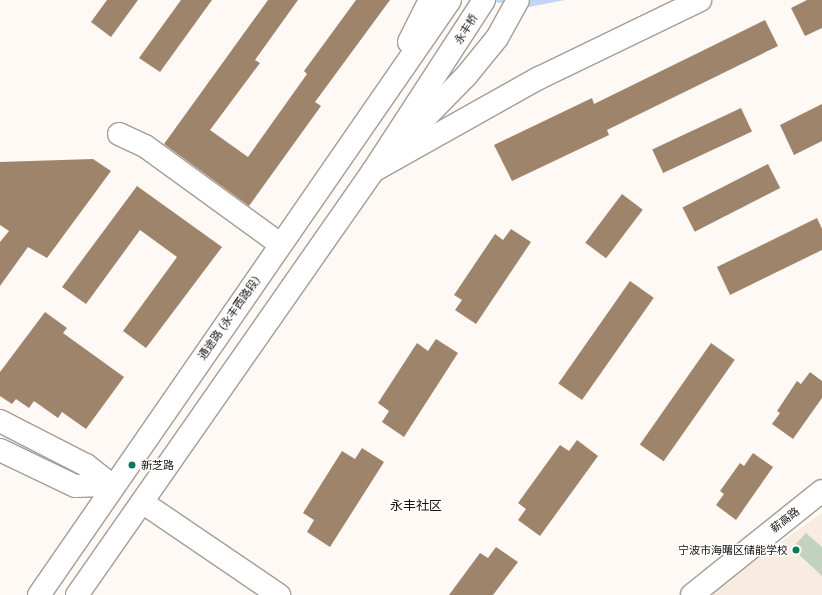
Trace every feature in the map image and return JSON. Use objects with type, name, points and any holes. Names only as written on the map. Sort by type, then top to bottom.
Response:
[{"type":"main road","name":"通途路 (永丰西路段)","points":[[39,595],[112,485],[388,89],[422,43],[450,0]]},
{"type":"main road","name":"永丰桥","points":[[373,171],[448,58],[484,0]]},
{"type":"main road","points":[[373,171],[539,78],[700,0]]},
{"type":"main road","points":[[388,89],[427,5]]},
{"type":"main road","points":[[77,595],[373,171],[466,76],[497,38],[515,6]]},
{"type":"main road","points":[[119,134],[145,146],[280,244]]},
{"type":"main road","points":[[0,421],[86,465],[112,485]]},
{"type":"main road","points":[[0,450],[75,486],[112,485]]},
{"type":"main road","name":"薪高路","points":[[692,595],[822,491]]},
{"type":"main road","points":[[142,502],[280,595]]},
{"type":"shaded area","name":"宁波市海曙区储能学校","points":[[822,513],[822,595],[708,595],[717,587]]},
{"type":"green space","points":[[806,533],[822,547],[822,576],[792,548]]},
{"type":"water","points":[[482,0],[565,0],[529,7]]},
{"type":"building","points":[[107,0],[138,0],[111,37],[91,22]]},
{"type":"building","points":[[181,0],[212,0],[160,72],[139,58]]},
{"type":"building","points":[[268,0],[298,0],[255,60],[260,63],[210,130],[248,157],[307,74],[304,71],[356,0],[390,0],[315,102],[321,106],[249,206],[164,144]]},
{"type":"building","points":[[807,0],[822,0],[822,28],[805,36],[791,8]]},
{"type":"building","points":[[765,20],[778,46],[607,130],[609,135],[512,181],[494,145],[592,98],[594,104]]},
{"type":"building","points":[[822,104],[822,141],[794,155],[780,125]]},
{"type":"building","points":[[741,108],[752,132],[663,173],[652,149]]},
{"type":"building","points":[[93,159],[111,171],[47,258],[28,247],[0,286],[0,242],[9,231],[0,225],[0,162]]},
{"type":"building","points":[[768,164],[780,188],[695,232],[682,208]]},
{"type":"building","points":[[137,186],[222,247],[146,348],[123,331],[177,257],[140,230],[86,304],[62,287]]},
{"type":"building","points":[[622,194],[643,210],[606,258],[585,243]]},
{"type":"building","points":[[817,218],[822,229],[822,250],[730,295],[717,267]]},
{"type":"building","points":[[511,229],[531,242],[476,324],[455,310],[462,300],[454,295],[495,234],[503,240]]},
{"type":"building","points":[[630,281],[654,298],[582,400],[558,383]]},
{"type":"building","points":[[45,312],[67,328],[63,333],[124,377],[86,429],[62,412],[58,418],[34,401],[29,408],[16,399],[12,404],[0,396],[0,372]]},
{"type":"building","points":[[436,339],[458,353],[404,437],[382,422],[389,411],[378,403],[417,343],[428,351]]},
{"type":"building","points":[[711,343],[735,360],[664,461],[640,445]]},
{"type":"building","points":[[810,372],[822,381],[822,398],[793,439],[772,424],[780,413],[777,411],[797,381],[801,384]]},
{"type":"building","points":[[577,440],[598,456],[540,536],[518,520],[526,509],[518,503],[560,445],[569,451]]},
{"type":"building","points":[[362,448],[384,462],[330,547],[307,532],[314,520],[303,513],[342,451],[355,459]]},
{"type":"building","points":[[753,453],[773,467],[736,520],[716,505],[724,494],[720,491],[740,463],[744,466]]},
{"type":"building","points":[[496,547],[518,562],[493,595],[449,595],[480,553],[488,558]]},
{"type":"place","name":"新芝路","points":[[132,465]]},
{"type":"place","name":"宁波市海曙区储能学校","points":[[796,550]]},
{"type":"district","name":"永丰社区","points":[[416,506]]}]
